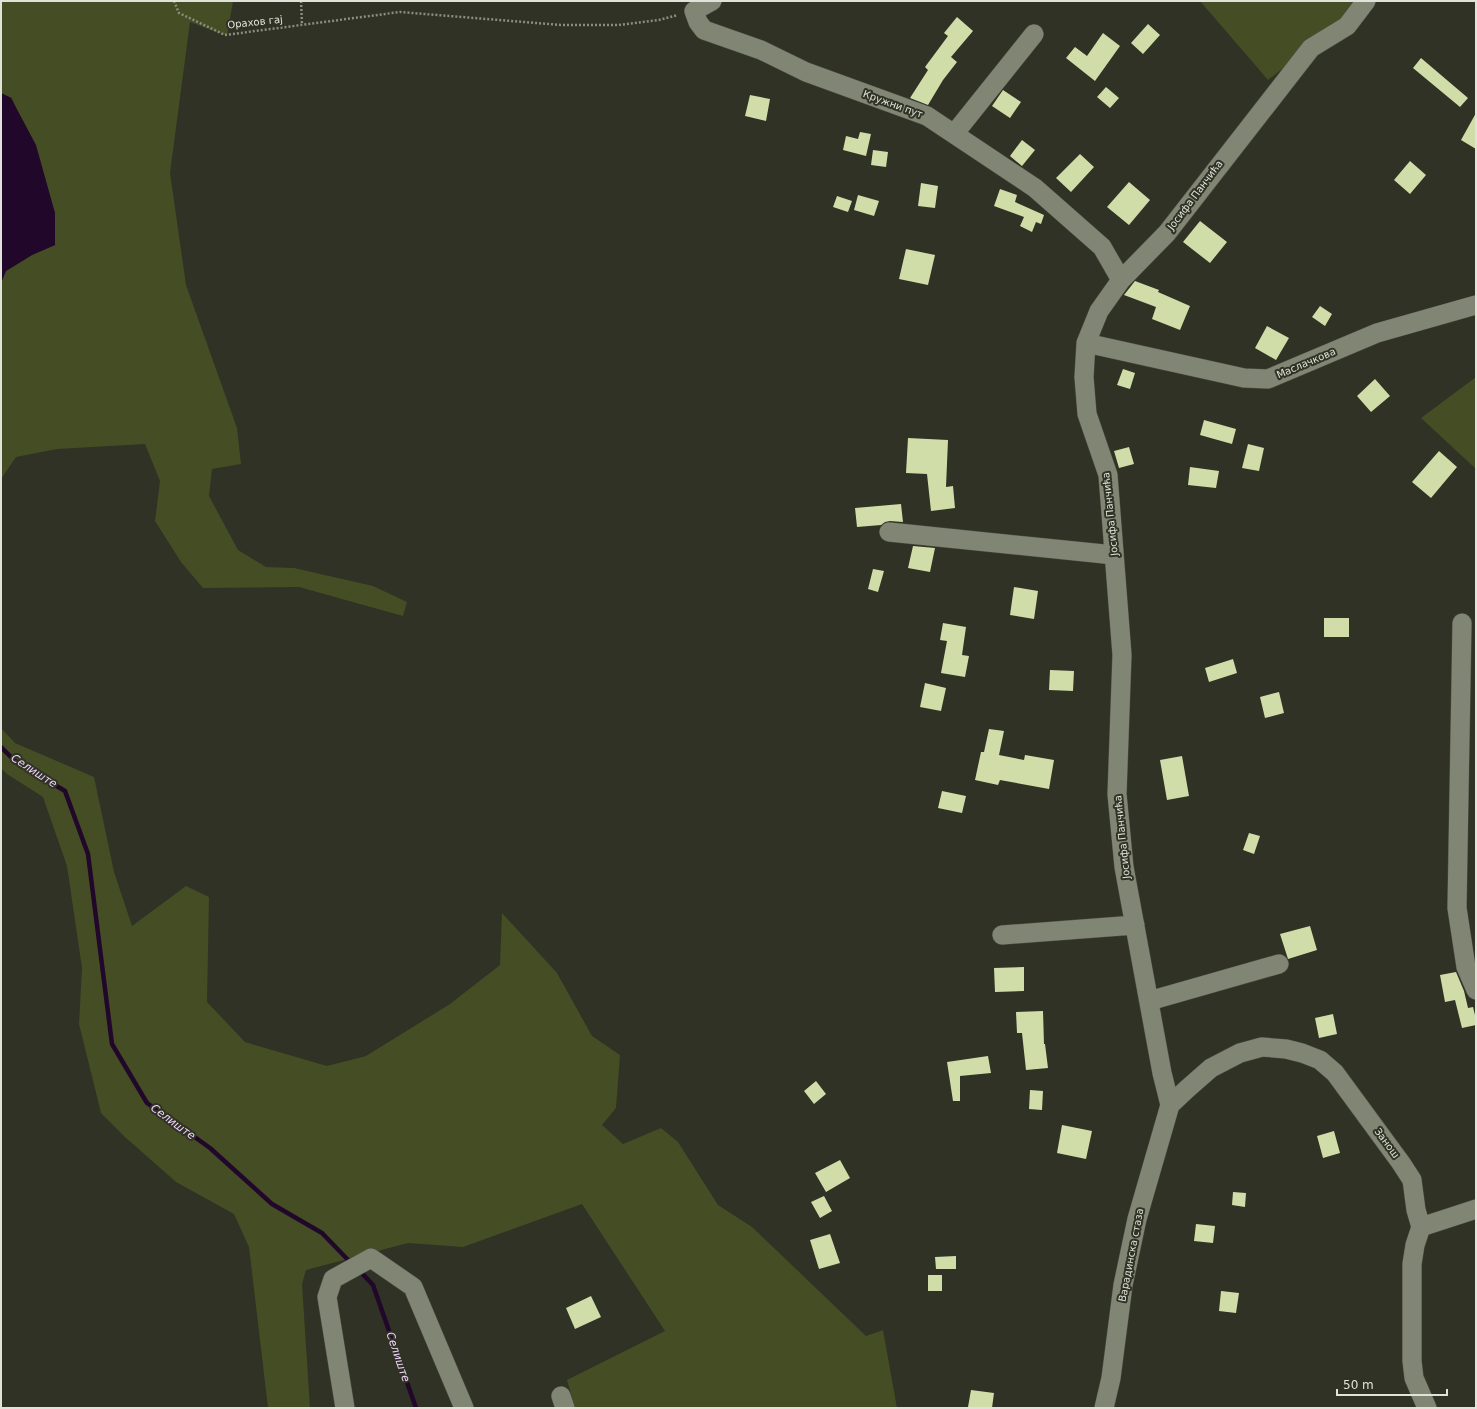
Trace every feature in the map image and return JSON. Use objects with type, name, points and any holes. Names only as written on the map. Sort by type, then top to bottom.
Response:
[{"type":"street","points":[[694,11],[712,1]]},
{"type":"street","name":"Јосифа Панчића","points":[[1170,1105],[1162,1073],[1150,1001],[1124,867],[1117,794],[1122,655],[1108,475],[1087,414],[1084,377],[1086,343],[1099,311],[1121,280],[1167,233],[1311,48],[1347,26],[1366,1]]},
{"type":"street","name":"Кружни пут","points":[[694,11],[698,22],[704,30],[761,50],[806,72],[927,116],[1035,188],[1102,247],[1121,280]]},
{"type":"street","points":[[954,134],[1034,34]]},
{"type":"street","name":"Маслачкова","points":[[1086,343],[1244,378],[1268,379],[1378,333],[1476,305]]},
{"type":"street","points":[[889,532],[1114,556]]},
{"type":"street","points":[[1462,623],[1457,908],[1466,968],[1476,990]]},
{"type":"street","points":[[1002,935],[1135,925]]},
{"type":"street","points":[[1150,1001],[1279,964]]},
{"type":"street","name":"Занош","points":[[1170,1105],[1211,1068],[1240,1054],[1262,1047],[1291,1050],[1320,1060],[1335,1073],[1412,1180],[1416,1210],[1421,1227]]},
{"type":"street","name":"Варадинска стаза","points":[[1104,1408],[1111,1378],[1124,1285],[1137,1219],[1170,1105]]},
{"type":"street","points":[[1427,1408],[1414,1378],[1412,1361],[1412,1264],[1415,1245],[1421,1227],[1476,1210]]},
{"type":"street","points":[[345,1408],[326,1297],[333,1280],[371,1258],[413,1287],[464,1408]]},
{"type":"path","name":"Орахов гај","points":[[174,1],[179,14],[225,34],[400,12],[561,25],[618,25],[659,20],[694,11]]},
{"type":"path","points":[[301,1],[302,25]]},
{"type":"green space","points":[[1,1],[233,1],[227,36],[190,22],[170,173],[186,285],[237,428],[241,464],[212,469],[209,496],[238,550],[266,567],[294,568],[373,586],[407,602],[403,616],[299,587],[203,588],[181,562],[155,521],[160,481],[145,444],[57,449],[16,457],[1,479],[1,283],[6,271],[32,255],[55,245],[55,213],[12,98],[1,93]]},
{"type":"green space","points":[[1200,1],[1357,1],[1347,18],[1268,80]]},
{"type":"green space","points":[[1476,377],[1476,469],[1421,418]]},
{"type":"green space","points":[[1,728],[15,743],[94,777],[114,872],[132,926],[186,886],[209,897],[207,1002],[245,1042],[327,1066],[366,1056],[450,1004],[500,965],[502,913],[557,973],[592,1036],[620,1055],[616,1108],[602,1125],[623,1144],[661,1128],[678,1142],[718,1205],[752,1227],[866,1336],[883,1330],[897,1408],[575,1408],[567,1380],[665,1331],[582,1204],[463,1247],[408,1243],[306,1270],[302,1284],[310,1408],[268,1408],[249,1247],[234,1214],[176,1182],[125,1137],[101,1113],[79,1024],[82,968],[67,866],[43,797],[7,774],[1,768]]},
{"type":"shaded area","points":[[1,93],[11,98],[36,145],[55,213],[55,245],[32,255],[6,271],[1,283]]},
{"type":"building","points":[[957,17],[973,31],[951,57],[957,62],[943,80],[928,105],[910,98],[928,70],[925,67],[948,36],[944,33]]},
{"type":"building","points":[[1148,24],[1160,35],[1143,54],[1131,43]]},
{"type":"building","points":[[1103,33],[1120,46],[1095,81],[1066,58],[1075,47],[1087,56]]},
{"type":"building","points":[[1421,58],[1468,98],[1460,107],[1413,68]]},
{"type":"building","points":[[1106,87],[1119,98],[1110,108],[1097,97]]},
{"type":"building","points":[[1003,90],[1021,102],[1010,118],[992,106]]},
{"type":"building","points":[[750,95],[770,99],[766,121],[745,116]]},
{"type":"building","points":[[1476,113],[1476,149],[1461,140]]},
{"type":"building","points":[[860,132],[871,134],[866,156],[843,150],[846,136],[858,139]]},
{"type":"building","points":[[1022,140],[1035,150],[1022,166],[1010,156]]},
{"type":"building","points":[[873,150],[888,152],[886,167],[871,165]]},
{"type":"building","points":[[1080,154],[1094,167],[1071,192],[1056,178]]},
{"type":"building","points":[[1410,161],[1426,175],[1410,194],[1394,180]]},
{"type":"building","points":[[1129,182],[1150,200],[1129,225],[1107,207]]},
{"type":"building","points":[[921,183],[938,186],[935,208],[918,206]]},
{"type":"building","points":[[1000,189],[1017,195],[1015,202],[1044,215],[1041,224],[1036,222],[1032,232],[1020,226],[1024,217],[994,206]]},
{"type":"building","points":[[858,195],[879,201],[874,216],[854,210]]},
{"type":"building","points":[[837,196],[852,201],[848,212],[833,207]]},
{"type":"building","points":[[1200,221],[1227,242],[1210,263],[1183,242]]},
{"type":"building","points":[[906,249],[935,255],[928,285],[899,279]]},
{"type":"building","points":[[1135,281],[1159,290],[1158,292],[1190,306],[1180,330],[1152,319],[1156,307],[1124,295]]},
{"type":"building","points":[[1320,306],[1332,314],[1325,326],[1312,317]]},
{"type":"building","points":[[1267,326],[1289,338],[1276,360],[1255,348]]},
{"type":"building","points":[[1123,369],[1135,373],[1130,389],[1117,385]]},
{"type":"building","points":[[1375,379],[1390,396],[1371,412],[1357,396]]},
{"type":"building","points":[[1204,420],[1236,429],[1232,444],[1200,435]]},
{"type":"building","points":[[908,438],[948,440],[946,487],[953,486],[955,508],[931,511],[927,474],[906,473]]},
{"type":"building","points":[[1248,444],[1264,448],[1259,471],[1242,468]]},
{"type":"building","points":[[1129,447],[1134,464],[1119,468],[1114,451]]},
{"type":"building","points":[[1439,451],[1457,467],[1431,498],[1412,482]]},
{"type":"building","points":[[1190,467],[1219,471],[1216,488],[1188,485]]},
{"type":"building","points":[[901,504],[903,522],[890,521],[881,525],[857,527],[855,508]]},
{"type":"building","points":[[913,546],[935,548],[930,572],[908,568]]},
{"type":"building","points":[[873,569],[884,571],[878,592],[868,589]]},
{"type":"building","points":[[1014,587],[1038,591],[1034,619],[1010,615]]},
{"type":"building","points":[[1324,618],[1349,618],[1349,637],[1324,637]]},
{"type":"building","points":[[943,623],[966,627],[962,655],[969,656],[965,677],[941,673],[947,641],[940,640]]},
{"type":"building","points":[[1233,659],[1237,673],[1209,682],[1205,668]]},
{"type":"building","points":[[1050,670],[1074,671],[1073,691],[1049,690]]},
{"type":"building","points":[[925,683],[946,688],[941,711],[920,707]]},
{"type":"building","points":[[1279,692],[1284,713],[1265,718],[1260,697]]},
{"type":"building","points":[[989,729],[1004,731],[999,755],[1024,760],[1025,755],[1054,760],[1049,789],[1000,780],[998,785],[975,780],[981,752],[984,752]]},
{"type":"building","points":[[1182,756],[1189,796],[1167,800],[1160,760]]},
{"type":"building","points":[[942,791],[966,796],[962,813],[938,808]]},
{"type":"building","points":[[1249,833],[1260,836],[1254,854],[1243,850]]},
{"type":"building","points":[[1310,926],[1317,950],[1288,959],[1280,934]]},
{"type":"building","points":[[1024,967],[1024,991],[995,992],[994,968]]},
{"type":"building","points":[[1456,972],[1464,991],[1468,1008],[1473,1007],[1476,1025],[1462,1028],[1455,1000],[1445,1002],[1440,975]]},
{"type":"building","points":[[1043,1011],[1044,1044],[1048,1068],[1026,1070],[1022,1033],[1017,1033],[1016,1012]]},
{"type":"building","points":[[1333,1014],[1337,1034],[1319,1038],[1315,1018]]},
{"type":"building","points":[[988,1056],[991,1073],[960,1076],[960,1101],[953,1101],[947,1062]]},
{"type":"building","points":[[816,1081],[826,1094],[814,1104],[804,1091]]},
{"type":"building","points":[[1030,1090],[1043,1091],[1042,1110],[1029,1109]]},
{"type":"building","points":[[1062,1125],[1092,1131],[1086,1159],[1057,1153]]},
{"type":"building","points":[[1334,1131],[1340,1153],[1323,1158],[1317,1136]]},
{"type":"building","points":[[840,1160],[850,1178],[826,1192],[815,1173]]},
{"type":"building","points":[[1233,1192],[1246,1193],[1245,1207],[1232,1205]]},
{"type":"building","points":[[824,1196],[832,1211],[820,1218],[811,1202]]},
{"type":"building","points":[[1196,1224],[1215,1226],[1213,1243],[1194,1241]]},
{"type":"building","points":[[830,1234],[840,1263],[819,1269],[810,1240]]},
{"type":"building","points":[[956,1256],[956,1269],[936,1269],[935,1257]]},
{"type":"building","points":[[928,1275],[942,1275],[942,1291],[928,1291]]},
{"type":"building","points":[[1221,1291],[1239,1293],[1236,1313],[1219,1311]]},
{"type":"building","points":[[591,1296],[601,1317],[575,1329],[566,1308]]},
{"type":"building","points":[[971,1390],[994,1393],[992,1408],[968,1407]]},
{"type":"waterway","name":"Селиште","points":[[1,747],[15,761],[65,791],[88,854],[112,1044],[147,1103],[210,1148],[272,1204],[322,1233],[351,1263]]},
{"type":"waterway","name":"Селиште","points":[[358,1269],[373,1285],[416,1408]]}]
